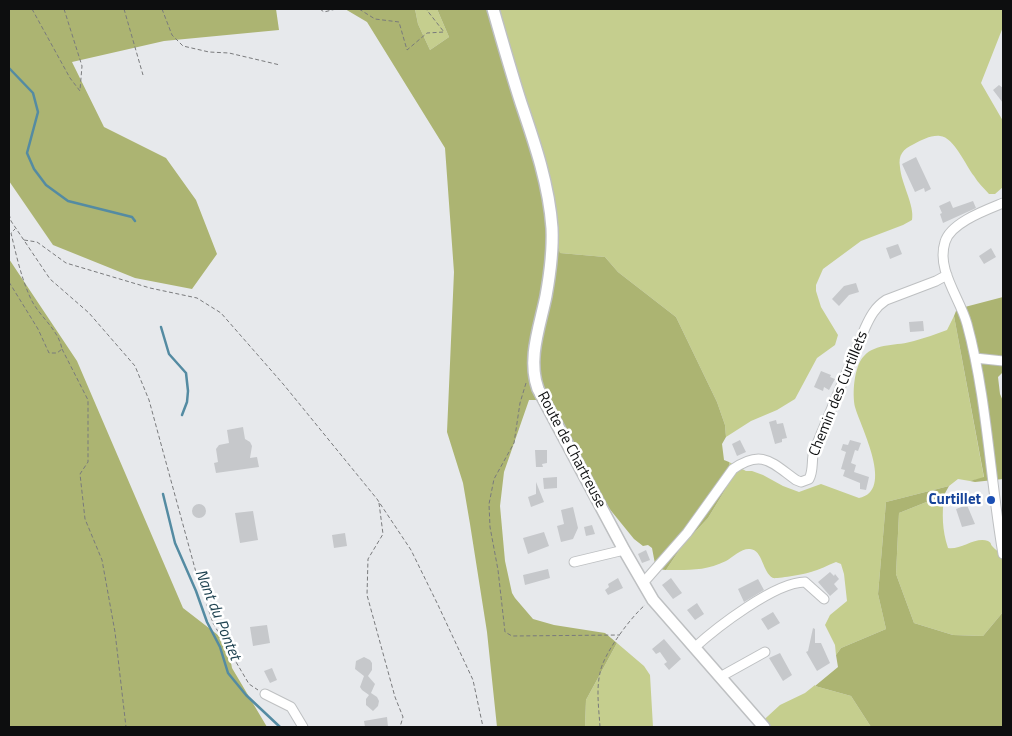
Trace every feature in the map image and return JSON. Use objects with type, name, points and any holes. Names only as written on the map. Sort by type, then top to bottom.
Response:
[{"type":"main road","name":"Route de Chartreuse","points":[[492,9],[539,158],[548,196],[552,229],[552,246],[546,296],[537,334],[533,369],[538,389],[624,550],[653,600],[764,727]]},
{"type":"street","points":[[1003,203],[959,224],[946,236],[943,250],[947,275],[962,310],[975,358],[1003,554]]},
{"type":"street","name":"Chemin des Curtillets","points":[[642,583],[687,533],[726,477],[742,463],[758,458],[766,460],[796,480],[801,482],[809,479],[812,474],[811,461],[814,451],[865,328],[874,312],[886,300],[947,275]]},
{"type":"street","points":[[975,358],[1003,361]]},
{"type":"street","points":[[574,562],[624,550]]},
{"type":"street","points":[[694,648],[720,625],[739,612],[792,584],[805,582],[824,599]]},
{"type":"street","points":[[720,677],[765,652]]},
{"type":"street","points":[[265,694],[292,707],[303,727]]},
{"type":"path","points":[[32,9],[70,78],[80,91],[82,66],[64,9]]},
{"type":"path","points":[[124,9],[143,76]]},
{"type":"path","points":[[162,9],[172,35],[183,46],[209,52],[229,53],[280,65]]},
{"type":"path","points":[[320,9],[324,12],[336,9]]},
{"type":"path","points":[[360,9],[375,19],[399,22],[407,50],[427,34],[444,32],[426,9]]},
{"type":"path","points":[[9,214],[16,228],[50,279],[89,313],[134,366],[148,400],[197,576],[213,623],[249,684],[265,694]]},
{"type":"path","points":[[16,228],[11,233],[16,256],[30,298],[61,342],[62,349],[88,400],[88,462],[80,474],[85,519],[102,560],[115,632],[126,727]]},
{"type":"path","points":[[24,240],[37,242],[66,263],[150,288],[197,298],[221,313],[284,385],[379,502],[411,550],[473,680],[483,727]]},
{"type":"path","points":[[9,282],[38,329],[49,353],[57,353],[62,349]]},
{"type":"path","points":[[533,369],[526,381],[520,403],[514,444],[498,470],[491,490],[490,527],[498,570],[505,632],[512,636],[620,635]]},
{"type":"path","points":[[379,502],[383,534],[368,559],[367,595],[395,697],[403,717],[400,727]]},
{"type":"path","points":[[600,727],[600,672],[603,662],[624,629],[642,607],[653,600]]},
{"type":"green space","points":[[9,9],[276,9],[279,30],[164,41],[72,62],[104,127],[166,158],[196,200],[217,254],[192,289],[135,278],[53,245],[9,181]]},
{"type":"green space","points":[[345,9],[415,9],[418,24],[430,50],[449,37],[437,9],[495,9],[560,253],[605,257],[618,272],[676,317],[717,402],[725,425],[726,437],[722,444],[724,460],[729,462],[731,480],[708,518],[682,546],[666,570],[656,569],[652,548],[648,545],[643,546],[634,539],[608,507],[551,400],[529,400],[504,472],[500,506],[505,561],[512,593],[533,619],[554,625],[605,633],[617,643],[586,700],[585,727],[497,727],[487,632],[470,524],[463,483],[447,432],[454,272],[445,148],[367,22]]},
{"type":"green space","points":[[415,9],[437,9],[449,37],[430,50],[418,24]]},
{"type":"green space","points":[[495,9],[1003,9],[1003,27],[981,83],[1003,121],[1003,187],[995,194],[989,194],[976,179],[955,146],[940,136],[923,139],[904,150],[900,159],[900,167],[912,208],[912,220],[861,241],[823,269],[816,285],[821,307],[838,335],[835,345],[817,358],[795,399],[777,410],[751,421],[726,437],[725,425],[717,402],[676,317],[618,272],[605,257],[560,253]]},
{"type":"green space","points":[[9,259],[77,361],[183,608],[227,642],[232,668],[267,727],[9,727]]},
{"type":"green space","points":[[1003,297],[1003,372],[998,377],[1000,394],[1003,401],[1003,479],[975,482],[970,481],[984,477],[954,316],[956,311],[961,308]]},
{"type":"green space","points":[[954,316],[984,478],[970,481],[958,479],[949,486],[886,502],[878,594],[886,629],[841,648],[836,655],[835,645],[825,625],[830,615],[847,601],[844,574],[841,564],[836,562],[808,573],[773,578],[769,575],[758,553],[747,549],[711,567],[690,570],[666,570],[682,546],[708,518],[731,480],[729,462],[746,471],[763,475],[799,492],[821,484],[859,498],[869,493],[874,484],[875,472],[873,458],[854,401],[858,366],[864,356],[874,349],[908,343],[947,330]]},
{"type":"green space","points":[[949,486],[944,495],[899,513],[896,574],[914,623],[953,635],[983,636],[1003,612],[1003,727],[871,727],[851,696],[815,686],[838,667],[836,655],[841,648],[886,629],[878,594],[886,502]]},
{"type":"green space","points":[[944,495],[943,522],[948,548],[983,540],[991,543],[995,549],[1003,554],[1003,612],[983,636],[953,635],[914,623],[896,574],[899,513]]},
{"type":"green space","points":[[617,643],[644,666],[650,675],[653,727],[585,727],[586,700]]},
{"type":"green space","points":[[815,685],[851,696],[871,727],[756,727],[780,705],[805,693]]},
{"type":"building","points":[[999,85],[1003,88],[1003,103],[993,90]]},
{"type":"building","points":[[916,157],[931,189],[925,192],[924,188],[915,192],[902,164]]},
{"type":"building","points":[[950,201],[953,208],[973,201],[976,208],[943,223],[939,206]]},
{"type":"building","points":[[898,244],[902,254],[890,259],[886,248]]},
{"type":"building","points":[[991,248],[996,257],[984,264],[979,256]]},
{"type":"building","points":[[856,283],[859,292],[849,295],[839,306],[832,299],[844,286]]},
{"type":"building","points":[[923,321],[924,331],[910,332],[909,322]]},
{"type":"building","points":[[821,371],[835,379],[829,390],[824,387],[823,391],[814,387]]},
{"type":"building","points":[[776,420],[777,424],[783,423],[787,438],[775,444],[769,422]]},
{"type":"building","points":[[243,427],[245,439],[252,446],[250,458],[257,457],[259,467],[216,473],[214,463],[218,462],[216,449],[219,445],[229,443],[227,430]]},
{"type":"building","points":[[740,440],[746,452],[737,456],[732,444]]},
{"type":"building","points":[[850,440],[861,443],[858,451],[855,450],[851,463],[856,465],[854,472],[869,477],[866,490],[860,489],[860,483],[843,476],[845,470],[841,469],[846,452],[841,450],[843,444],[848,445]]},
{"type":"building","points":[[535,450],[547,450],[547,463],[542,464],[543,467],[536,467]]},
{"type":"building","points":[[557,477],[557,488],[544,489],[543,478]]},
{"type":"building","points":[[536,482],[544,502],[531,507],[528,497],[536,494]]},
{"type":"building","points":[[199,504],[204,506],[206,511],[204,516],[199,518],[194,516],[192,511],[194,506]]},
{"type":"building","points":[[967,505],[975,524],[962,527],[956,509]]},
{"type":"building","points":[[573,507],[578,528],[573,539],[561,542],[557,526],[564,524],[561,510]]},
{"type":"building","points":[[253,511],[258,540],[240,543],[235,513]]},
{"type":"building","points":[[592,525],[595,534],[586,536],[584,527]]},
{"type":"building","points":[[544,532],[549,546],[528,554],[523,538]]},
{"type":"building","points":[[345,533],[347,546],[334,548],[332,535]]},
{"type":"building","points":[[646,550],[650,560],[642,563],[638,554]]},
{"type":"building","points":[[548,569],[550,578],[525,585],[523,575]]},
{"type":"building","points":[[830,572],[839,579],[834,584],[838,589],[830,596],[818,582]]},
{"type":"building","points":[[618,578],[623,588],[608,595],[605,590],[609,587],[608,584]]},
{"type":"building","points":[[671,578],[682,593],[673,599],[662,585]]},
{"type":"building","points":[[758,579],[764,590],[744,602],[738,589]]},
{"type":"building","points":[[697,603],[704,614],[695,620],[687,610]]},
{"type":"building","points":[[773,612],[780,623],[768,630],[761,619]]},
{"type":"building","points":[[267,625],[270,643],[253,646],[250,627]]},
{"type":"building","points":[[813,628],[815,629],[815,643],[821,643],[830,663],[817,671],[806,652],[808,651]]},
{"type":"building","points":[[664,639],[681,659],[669,670],[664,664],[667,662],[660,652],[656,654],[652,649]]},
{"type":"building","points":[[780,653],[792,675],[783,681],[769,658]]},
{"type":"building","points":[[364,657],[372,663],[372,670],[368,676],[375,684],[371,693],[379,701],[378,706],[373,711],[366,705],[366,699],[369,695],[360,687],[364,676],[355,669],[356,661]]},
{"type":"building","points":[[272,668],[277,680],[270,683],[264,671]]},
{"type":"building","points":[[387,717],[388,727],[365,727],[364,721]]},
{"type":"waterway","name":"Nant du Pontet","points":[[9,68],[33,93],[38,112],[27,153],[34,169],[46,185],[68,201],[132,217],[135,221]]},
{"type":"waterway","name":"Nant du Pontet","points":[[161,327],[169,354],[186,373],[187,402],[182,415]]},
{"type":"waterway","name":"Nant du Pontet","points":[[163,494],[175,543],[207,622],[220,647],[228,673],[246,695],[280,727]]},
{"type":"place","name":"Curtillet","points":[[991,500]]}]
